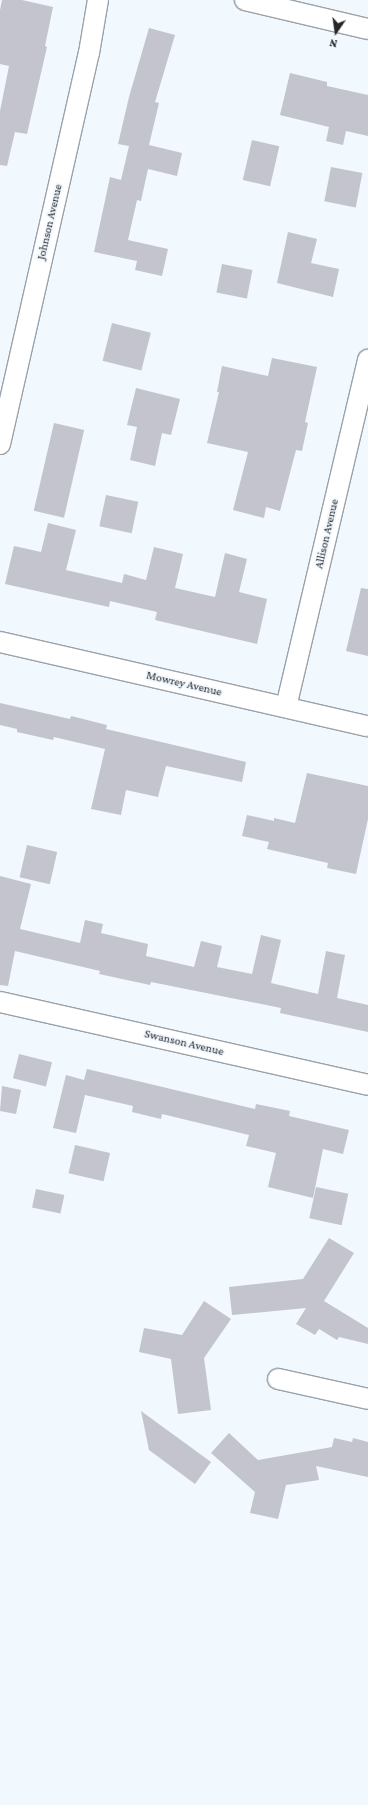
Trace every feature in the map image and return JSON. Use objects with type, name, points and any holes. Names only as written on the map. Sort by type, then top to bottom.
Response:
[{"type":"street","name":"Johnson Avenue","points":[[0,444],[89,54],[98,0]]},
{"type":"street","points":[[245,0],[368,29]]},
{"type":"street","name":"Allison Avenue","points":[[286,707],[368,360]]},
{"type":"street","name":"Mowrey Avenue","points":[[0,642],[368,726]]},
{"type":"street","name":"Swanson Avenue","points":[[0,1002],[368,1085]]},
{"type":"street","points":[[278,1379],[368,1400]]},
{"type":"building","points":[[2,0],[22,0],[53,7],[45,46],[47,47],[27,134],[15,132],[7,166],[0,165],[0,111],[9,66],[0,64],[0,10]]},
{"type":"building","points":[[149,28],[175,35],[155,102],[159,103],[149,145],[182,153],[177,176],[148,169],[141,201],[137,200],[128,240],[168,249],[162,276],[135,270],[137,261],[94,252],[110,177],[121,180],[129,146],[118,144],[129,97]]},
{"type":"building","points":[[290,73],[327,82],[327,86],[368,95],[368,136],[346,131],[343,145],[326,141],[329,127],[280,115]]},
{"type":"building","points":[[252,140],[279,146],[270,186],[243,180]]},
{"type":"building","points":[[331,167],[362,173],[356,207],[324,201]]},
{"type":"building","points":[[288,232],[317,239],[311,263],[339,269],[333,297],[277,283]]},
{"type":"building","points":[[222,264],[252,270],[247,298],[216,292]]},
{"type":"building","points":[[112,323],[151,333],[141,371],[103,361]]},
{"type":"building","points":[[272,358],[317,367],[305,422],[308,423],[302,451],[296,450],[280,511],[266,507],[264,518],[233,510],[248,452],[207,443],[219,392],[217,392],[222,366],[268,376]]},
{"type":"building","points":[[136,388],[180,399],[171,435],[162,433],[155,466],[130,460],[137,427],[127,425]]},
{"type":"building","points":[[54,423],[84,430],[64,518],[34,511]]},
{"type":"building","points":[[106,495],[138,502],[132,533],[99,526]]},
{"type":"building","points":[[48,523],[76,530],[66,570],[122,583],[124,574],[146,580],[154,547],[183,554],[175,588],[215,597],[225,553],[247,559],[239,592],[267,599],[257,644],[155,620],[157,612],[110,601],[109,607],[5,584],[14,546],[41,552]]},
{"type":"building","points":[[361,588],[368,589],[368,656],[346,651]]},
{"type":"building","points":[[0,703],[70,719],[71,716],[107,725],[106,729],[246,762],[242,782],[166,766],[158,797],[126,790],[121,815],[91,809],[105,749],[54,737],[53,740],[17,732],[17,729],[0,725]]},
{"type":"building","points":[[307,773],[368,786],[368,819],[356,874],[327,868],[328,863],[267,849],[269,842],[242,836],[247,815],[274,821],[274,818],[295,823]]},
{"type":"building","points":[[27,845],[57,852],[50,884],[20,877]]},
{"type":"building","points":[[0,876],[31,884],[20,929],[80,943],[85,920],[103,924],[101,933],[148,944],[146,956],[194,967],[201,941],[222,946],[217,967],[252,974],[261,935],[281,940],[271,983],[318,994],[326,951],[345,955],[337,998],[368,1005],[368,1032],[280,1013],[281,1008],[151,982],[150,985],[99,974],[100,971],[15,951],[8,986],[0,985]]},
{"type":"building","points":[[19,1054],[52,1062],[46,1086],[13,1078]]},
{"type":"building","points":[[87,1069],[255,1109],[256,1104],[290,1111],[289,1116],[349,1130],[343,1154],[323,1149],[313,1198],[268,1187],[276,1153],[246,1146],[249,1135],[162,1114],[161,1119],[132,1112],[133,1106],[85,1095],[76,1133],[53,1128],[66,1075],[84,1080]]},
{"type":"building","points":[[2,1086],[21,1090],[16,1114],[0,1111]]},
{"type":"building","points":[[75,1145],[110,1153],[104,1181],[68,1173]]},
{"type":"building","points":[[316,1187],[348,1194],[342,1225],[309,1218]]},
{"type":"building","points":[[36,1189],[64,1195],[60,1214],[32,1208]]},
{"type":"building","points":[[329,1238],[354,1253],[324,1301],[368,1328],[368,1344],[339,1337],[337,1340],[319,1329],[315,1335],[296,1324],[306,1308],[232,1315],[229,1287],[303,1279]]},
{"type":"building","points":[[204,1301],[231,1319],[204,1358],[211,1410],[178,1414],[171,1359],[139,1352],[144,1328],[182,1335]]},
{"type":"building","points":[[141,1411],[211,1462],[195,1484],[149,1450]]},
{"type":"building","points":[[229,1433],[258,1460],[332,1447],[334,1438],[352,1442],[353,1438],[368,1442],[368,1477],[316,1466],[319,1480],[286,1485],[278,1519],[250,1513],[255,1492],[211,1453]]}]
